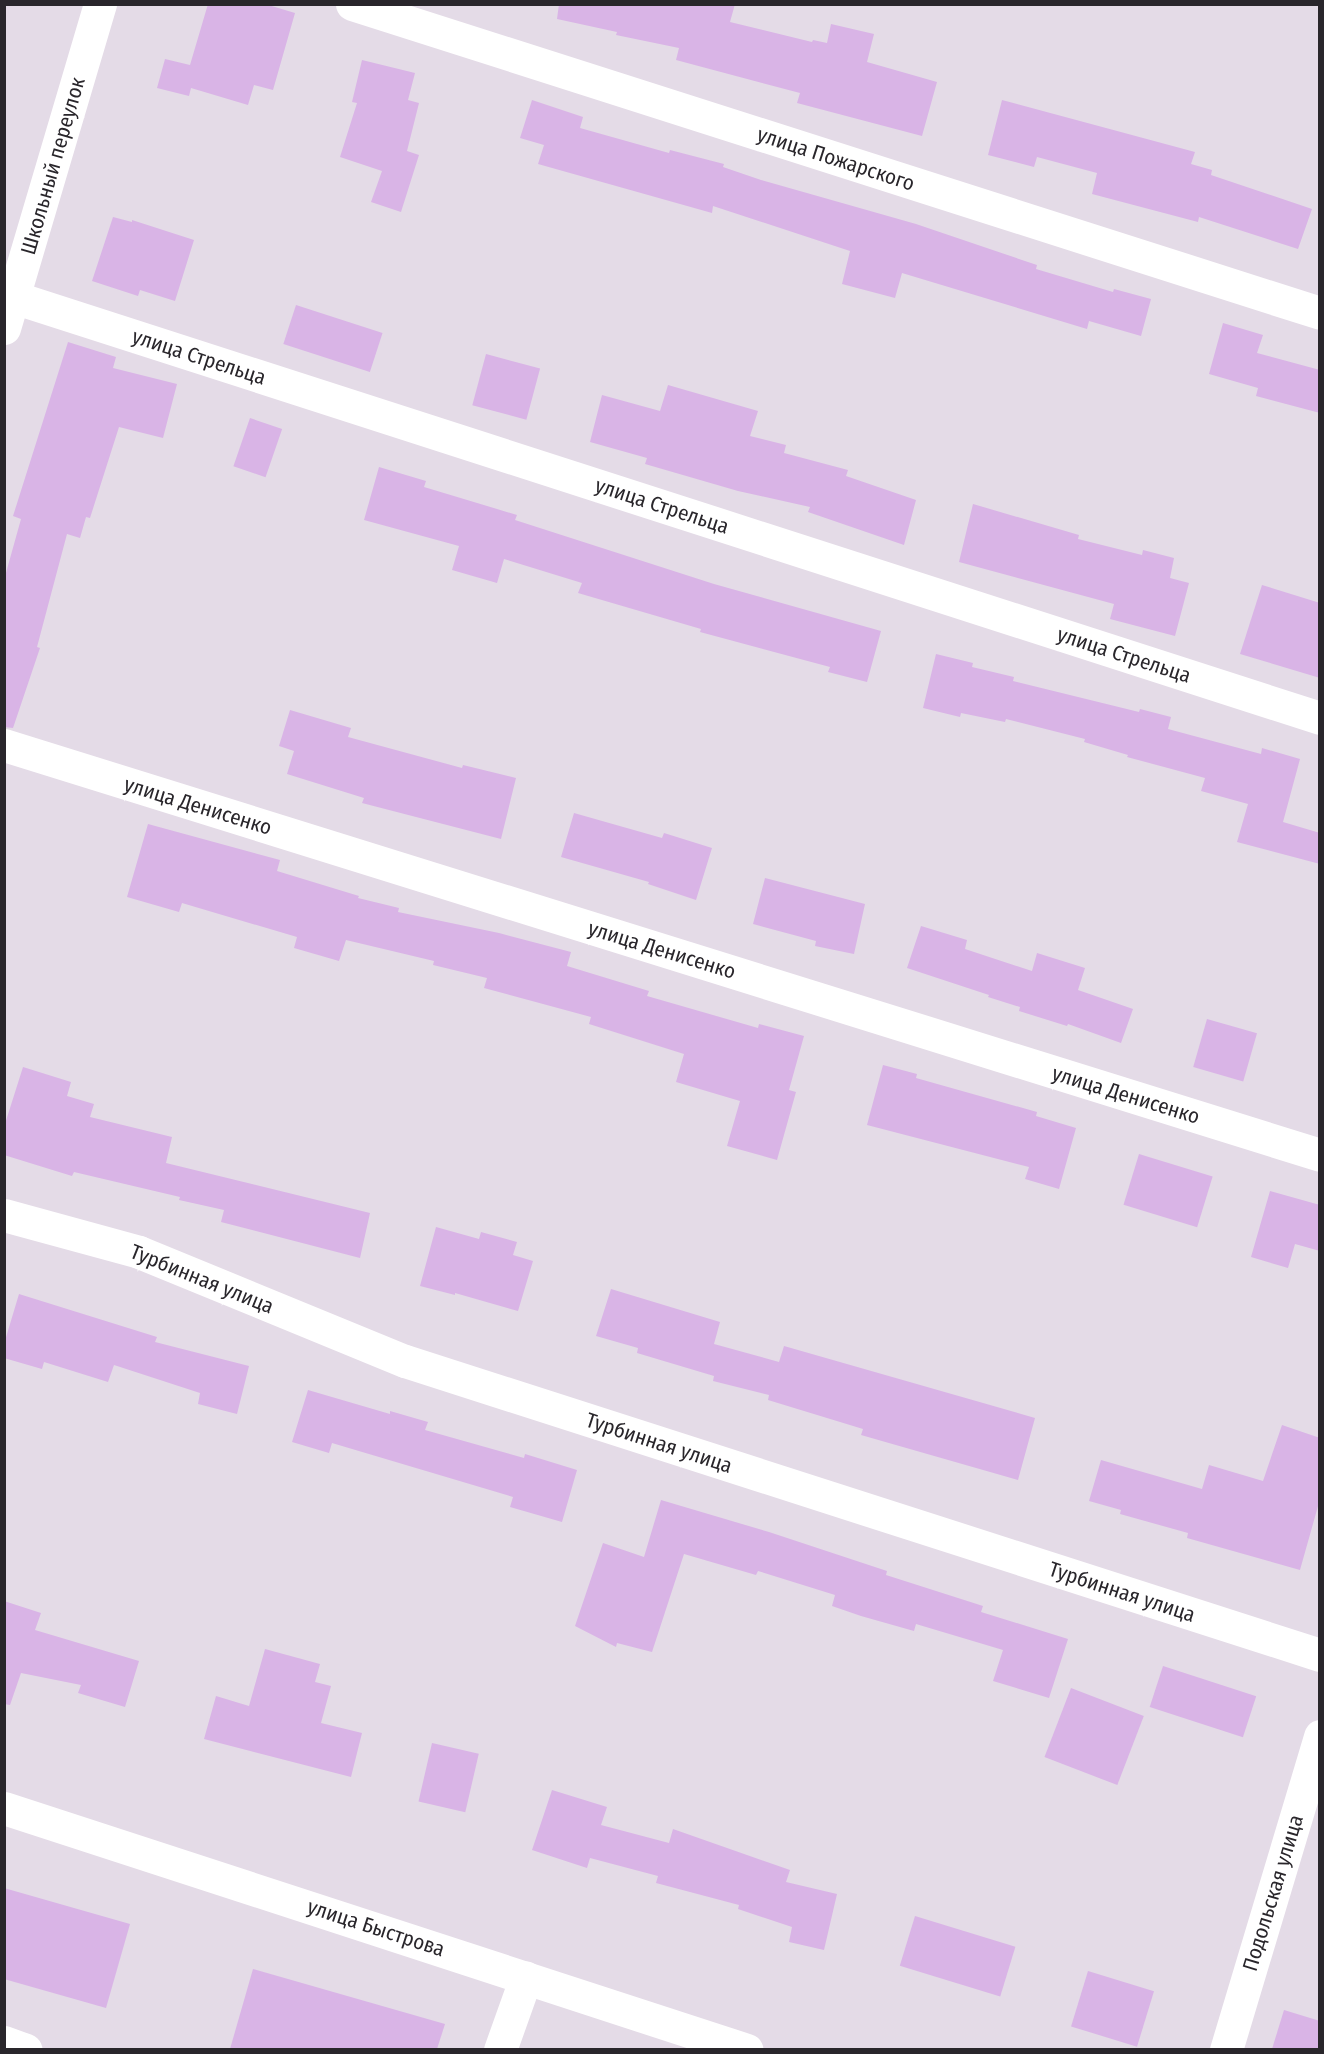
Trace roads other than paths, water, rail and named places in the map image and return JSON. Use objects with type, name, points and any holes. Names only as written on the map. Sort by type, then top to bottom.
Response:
[{"type":"street","name":"Школьный переулок","points":[[4,328],[10,295],[100,4]]},
{"type":"street","name":"улица Пожарского","points":[[352,4],[1320,313]]},
{"type":"street","name":"улица Стрельца","points":[[10,295],[1320,718]]},
{"type":"street","name":"улица Денисенко","points":[[4,745],[1320,1155]]},
{"type":"street","name":"Турбинная улица","points":[[4,1215],[139,1252],[405,1361],[1320,1655]]},
{"type":"street","name":"Подольская улица","points":[[1226,2049],[1320,1736]]},
{"type":"street","name":"улица Быстрова","points":[[4,1808],[747,2049]]},
{"type":"street","points":[[500,2049],[526,1977]]},
{"type":"street","points":[[4,2042],[26,2049]]}]
